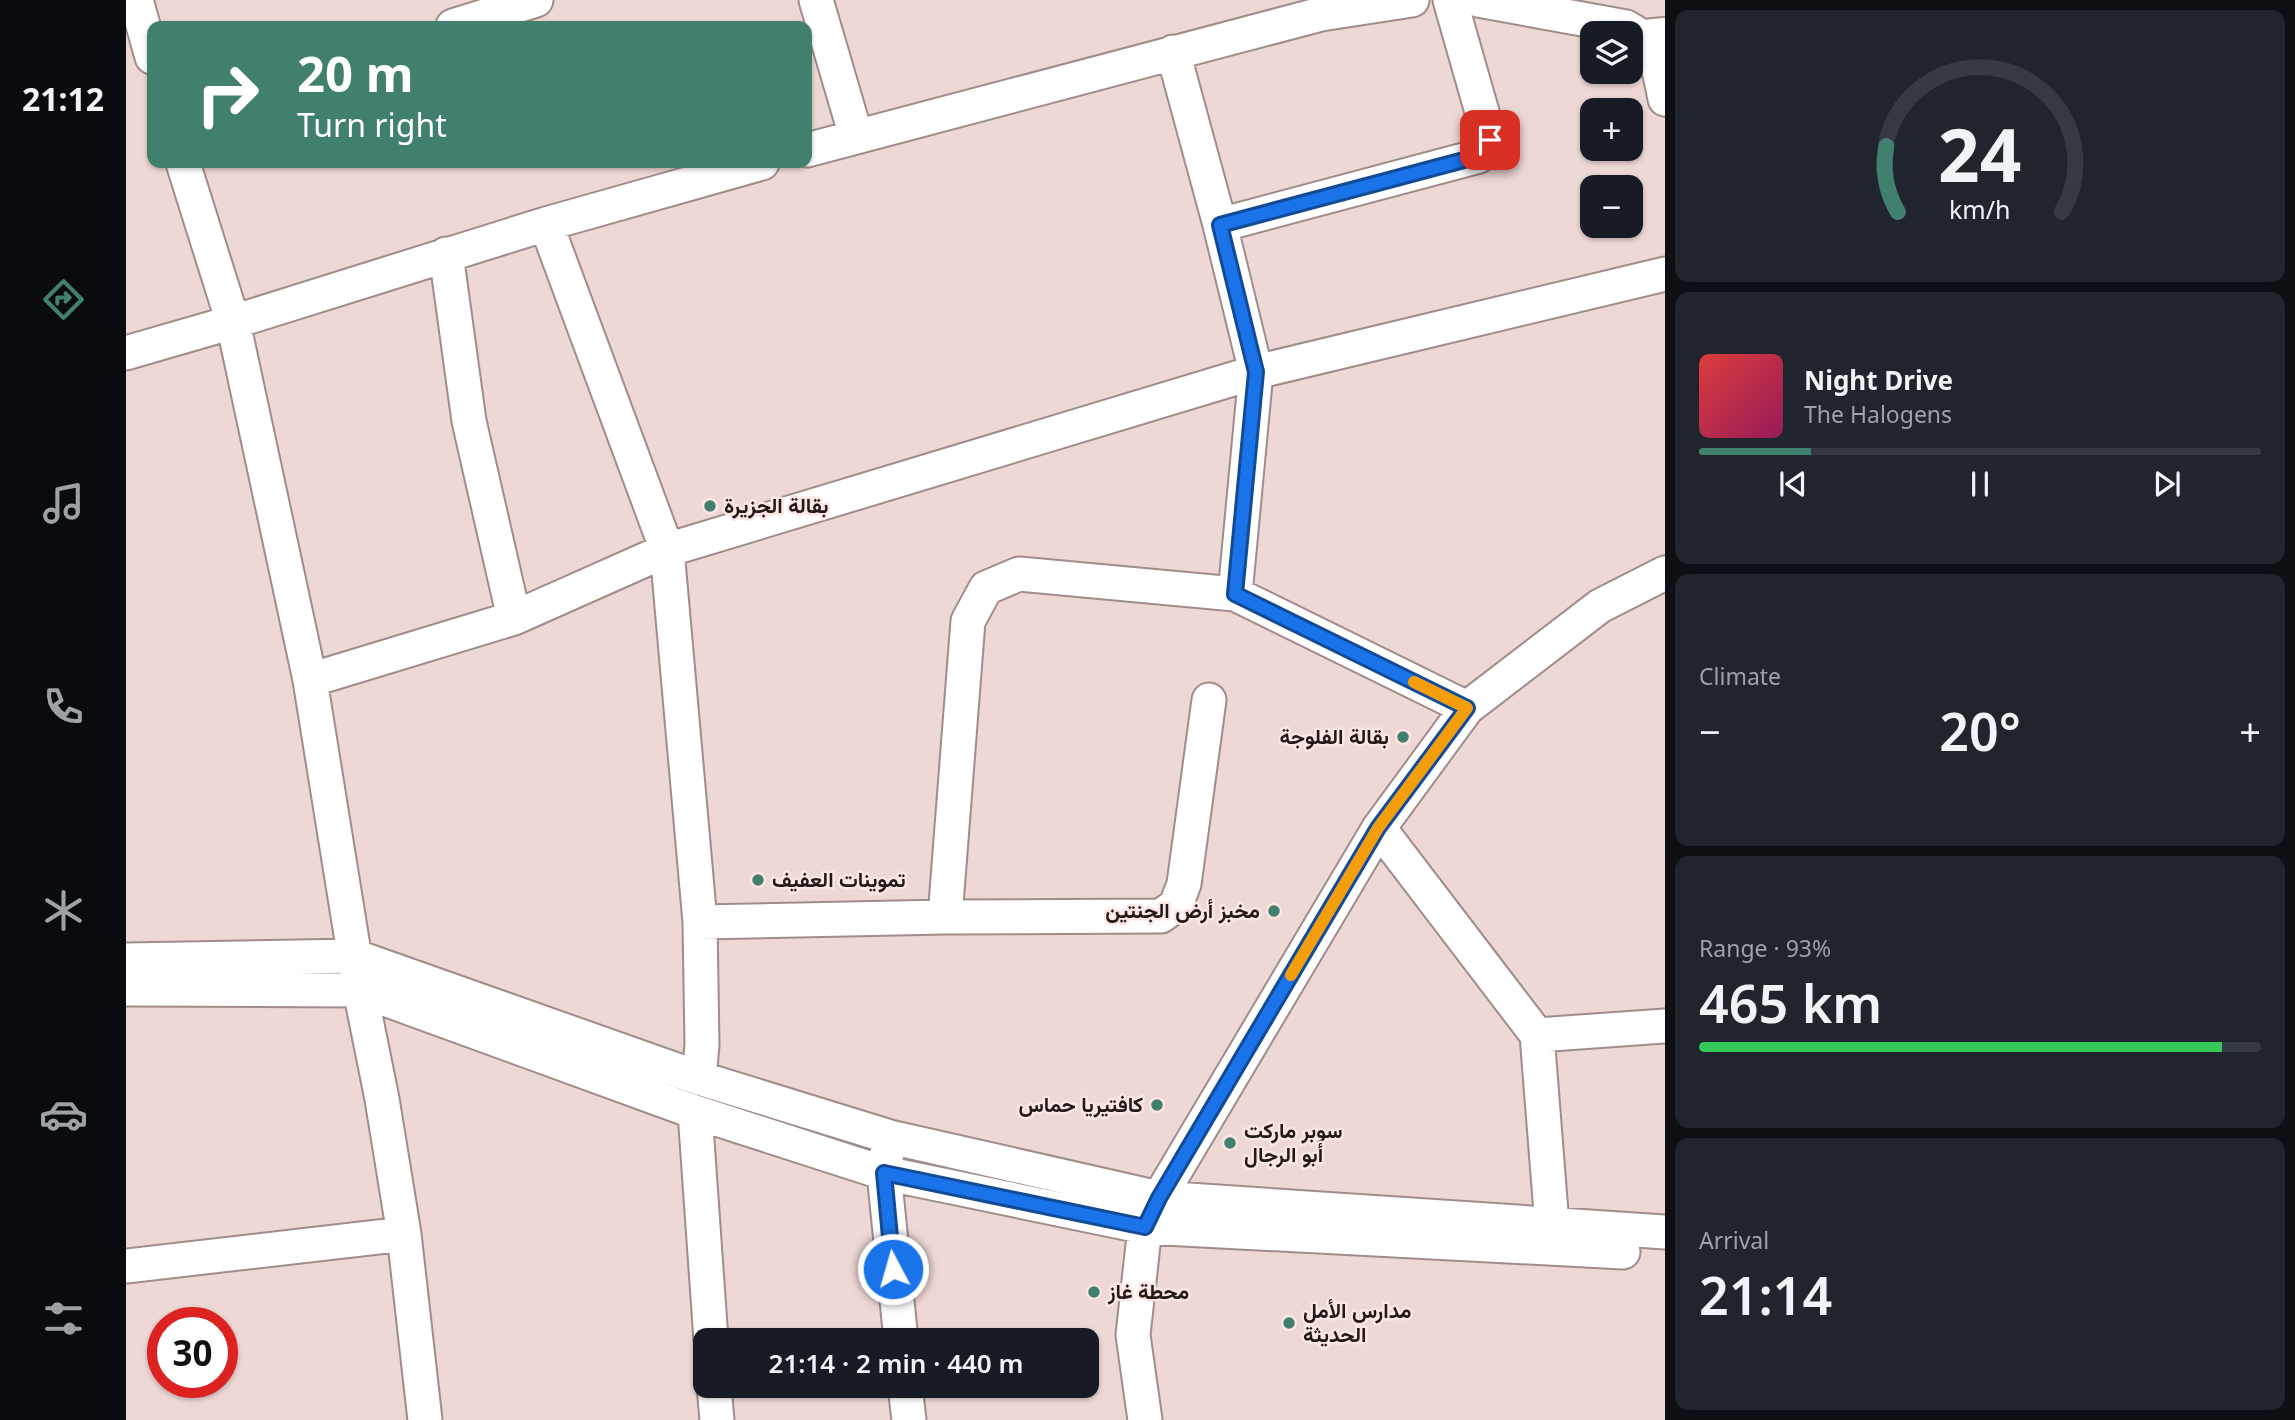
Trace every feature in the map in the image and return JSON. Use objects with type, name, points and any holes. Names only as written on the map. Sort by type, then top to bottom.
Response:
[{"type":"street","points":[[136,0],[147,39]]},
{"type":"street","points":[[816,0],[856,136]]},
{"type":"street","points":[[812,149],[1174,52],[1320,7],[1412,0]]},
{"type":"street","points":[[1220,225],[1479,156],[1490,140],[1450,0]]},
{"type":"street","points":[[1478,0],[1626,27],[1655,38],[1653,50],[1664,84]]},
{"type":"street","points":[[468,21],[528,1]]},
{"type":"street","points":[[1174,52],[1256,372],[1235,594]]},
{"type":"street","points":[[185,168],[233,322],[310,680],[360,990],[382,1099],[404,1234],[425,1420]]},
{"type":"street","points":[[126,353],[545,224],[744,168]]},
{"type":"street","points":[[545,224],[667,550],[700,922],[702,1045],[699,1078]]},
{"type":"street","points":[[446,254],[469,421],[514,618]]},
{"type":"street","points":[[310,680],[514,618],[667,550],[1256,372],[1665,274]]},
{"type":"street","points":[[1145,1420],[1133,1335],[1152,1212],[1378,828],[1467,708],[1600,606],[1665,573]]},
{"type":"street","points":[[944,917],[968,621],[986,588],[1019,574],[1235,594],[1467,708]]},
{"type":"street","points":[[700,922],[1161,916],[1176,905],[1184,884],[1209,701]]},
{"type":"street","points":[[1378,828],[1537,1035],[1552,1225]]},
{"type":"street","points":[[126,960],[355,956],[699,1078],[890,1138],[1152,1212],[1552,1225],[1665,1232]]},
{"type":"street","points":[[126,989],[360,990],[695,1111],[884,1173],[1152,1212],[1665,1254]]},
{"type":"street","points":[[1537,1035],[1665,1026]]},
{"type":"street","points":[[695,1111],[710,1328]]},
{"type":"street","points":[[890,1138],[884,1173],[900,1328]]},
{"type":"street","points":[[126,1266],[404,1234]]},
{"type":"street","points":[[715,1398],[716,1420]]},
{"type":"street","points":[[906,1398],[909,1420]]},
{"type":"slow traffic","points":[[1291,975],[1378,828],[1467,708],[1414,682]]},
{"type":"place","name":"بقالة الجزيرة","points":[[710,506]]},
{"type":"place","name":"بقالة الفلوجة","points":[[1403,737]]},
{"type":"place","name":"تموينات العفيف","points":[[758,880]]},
{"type":"place","name":"مخبز أرض الجنتين","points":[[1274,911]]},
{"type":"place","name":"كافتيريا حماس","points":[[1157,1105]]},
{"type":"place","name":"سوبر ماركت أبو الرجال","points":[[1230,1143]]},
{"type":"place","name":"محطة غاز","points":[[1094,1292]]},
{"type":"place","name":"مدارس الأمل الحديثة","points":[[1289,1323]]},
{"type":"route","points":[[893,1269],[884,1173],[1145,1227],[1159,1198],[1378,828],[1467,708],[1235,594],[1256,372],[1220,225],[1479,156],[1490,140]]}]
